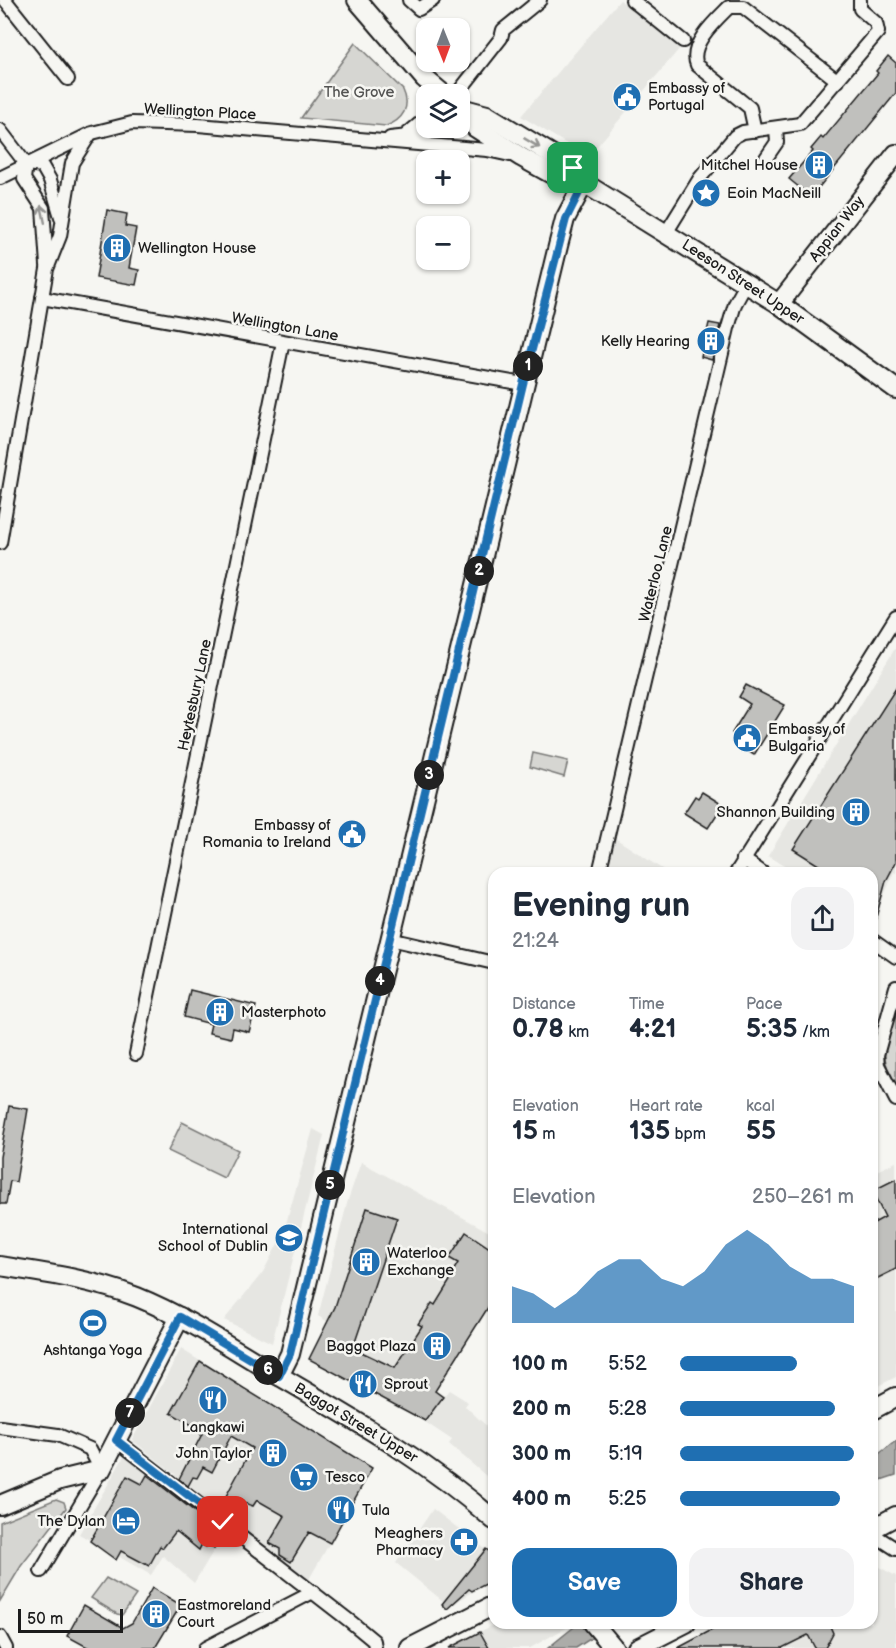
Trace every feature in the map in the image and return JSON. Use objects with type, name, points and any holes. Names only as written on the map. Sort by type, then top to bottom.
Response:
[{"type":"street","points":[[5,0],[68,79]]},
{"type":"street","points":[[357,0],[431,84]]},
{"type":"street","points":[[409,0],[419,9],[433,0]]},
{"type":"street","points":[[464,84],[501,38],[503,30],[540,0]]},
{"type":"street","points":[[632,0],[683,41]]},
{"type":"street","points":[[666,232],[700,178],[732,140],[739,134],[800,124],[838,81],[878,32],[876,23],[860,9],[860,0]]},
{"type":"street","points":[[755,131],[750,108],[697,65],[694,57],[699,43],[729,7],[743,7],[838,81]]},
{"type":"street","name":"Leeson Street Upper","points":[[470,107],[482,112],[561,160],[573,168],[584,183],[779,304],[896,389]]},
{"type":"street","name":"Leeson Street Upper","points":[[470,120],[477,128],[521,157],[564,181],[584,183]]},
{"type":"street","name":"Wellington Place","points":[[0,178],[92,133],[119,125],[145,123],[380,140],[487,150],[521,157]]},
{"type":"street","name":"Wellington Place","points":[[407,134],[416,126]]},
{"type":"street","points":[[766,158],[777,142],[776,128]]},
{"type":"street","points":[[0,130],[26,164],[42,166],[59,203],[62,224]]},
{"type":"street","points":[[0,543],[47,269],[62,224],[72,163],[81,146],[92,133]]},
{"type":"street","name":"Wellington Place","points":[[380,140],[416,134]]},
{"type":"street","name":"Appian Way","points":[[779,304],[896,154]]},
{"type":"street","points":[[26,164],[24,178],[43,208],[47,269]]},
{"type":"street","points":[[279,1376],[290,1354],[523,384],[566,219],[584,183]]},
{"type":"street","name":"Waterloo Lane","points":[[600,867],[728,328],[735,304],[746,284]]},
{"type":"street","name":"Wellington Lane","points":[[42,298],[523,384]]},
{"type":"street","name":"Heytesbury Lane","points":[[136,1053],[283,342]]},
{"type":"street","points":[[739,867],[870,663],[896,617]]},
{"type":"street","points":[[743,859],[754,867]]},
{"type":"street","points":[[390,939],[488,962]]},
{"type":"street","points":[[878,944],[896,957]]},
{"type":"street","points":[[878,1051],[896,987]]},
{"type":"street","points":[[878,1065],[896,1100]]},
{"type":"street","name":"Baggot Street Upper","points":[[0,1266],[103,1286],[137,1297],[180,1317],[363,1424],[447,1479],[488,1515]]},
{"type":"street","points":[[41,1571],[101,1470],[180,1317]]},
{"type":"street","points":[[878,1407],[896,1397]]},
{"type":"street","points":[[0,1427],[58,1435],[90,1449],[101,1470]]},
{"type":"street","points":[[116,1440],[132,1450],[313,1592],[374,1641],[375,1648]]},
{"type":"street","points":[[0,1505],[60,1480],[101,1470]]},
{"type":"street","points":[[878,1526],[896,1516]]},
{"type":"street","points":[[878,1537],[896,1549]]},
{"type":"street","points":[[205,1648],[313,1592]]},
{"type":"street","points":[[410,1648],[488,1608]]},
{"type":"street","points":[[598,1629],[611,1644]]},
{"type":"street","points":[[637,1648],[674,1629]]},
{"type":"street","points":[[0,1637],[6,1648]]},
{"type":"shaded area","points":[[620,0],[680,48],[588,157],[521,116]]},
{"type":"shaded area","name":"Shannon Building","points":[[896,647],[896,873],[894,872],[878,910],[878,867],[785,867],[768,856]]},
{"type":"shaded area","points":[[615,838],[659,867],[608,867]]},
{"type":"shaded area","name":"International School of Dublin","points":[[313,1129],[324,1135],[272,1343],[224,1320],[263,1272],[283,1234]]},
{"type":"shaded area","points":[[361,1162],[488,1231],[488,1307],[436,1391],[444,1396],[449,1390],[468,1402],[465,1406],[488,1427],[488,1478],[449,1444],[452,1440],[402,1407],[309,1359],[328,1322],[318,1316],[348,1200]]},
{"type":"shaded area","points":[[896,1162],[896,1377],[878,1386],[878,1170]]},
{"type":"shaded area","points":[[181,1349],[372,1469],[308,1581],[132,1440]]},
{"type":"shaded area","points":[[896,1441],[896,1475],[878,1481],[878,1454]]},
{"type":"shaded area","points":[[125,1455],[225,1532],[194,1583],[163,1556],[151,1575],[79,1534]]},
{"type":"shaded area","points":[[433,1509],[488,1551],[488,1583],[453,1604],[443,1601],[396,1563]]},
{"type":"shaded area","points":[[878,1566],[896,1576],[896,1648],[678,1648],[714,1629],[878,1629]]},
{"type":"shaded area","points":[[488,1628],[564,1629],[530,1648],[449,1648]]},
{"type":"shaded area","points":[[572,1629],[606,1629],[576,1648],[548,1648]]},
{"type":"green space","name":"The Grove","points":[[355,43],[403,90],[406,102],[404,112],[397,120],[386,126],[301,118]]},
{"type":"green space","points":[[533,753],[568,761],[564,777],[530,767]]},
{"type":"green space","points":[[896,1017],[896,1087],[888,1070],[884,1052],[890,1025]]},
{"type":"green space","points":[[182,1122],[238,1150],[224,1178],[168,1151]]},
{"type":"green space","points":[[56,1499],[64,1502],[66,1508],[21,1566],[0,1601],[0,1522]]},
{"type":"green space","points":[[106,1578],[136,1595],[122,1615],[91,1598]]},
{"type":"building","name":"Mitchel House","points":[[888,56],[896,63],[896,93],[811,197],[789,179],[813,151],[811,149],[821,137],[823,139],[878,73],[876,71]]},
{"type":"building","name":"Wellington House","points":[[107,210],[127,214],[125,226],[136,228],[129,268],[139,270],[136,285],[96,278]]},
{"type":"building","name":"Kelly Hearing","points":[[709,323],[720,325],[712,360],[701,357]]},
{"type":"building","points":[[746,685],[785,705],[754,755],[732,742],[736,735],[732,733],[750,704],[739,697]]},
{"type":"building","name":"Shannon Building","points":[[896,688],[896,862],[886,881],[878,910],[878,867],[822,867],[793,849]]},
{"type":"building","points":[[702,792],[723,805],[708,828],[684,813],[695,796],[698,798]]},
{"type":"building","name":"Masterphoto","points":[[190,990],[256,1006],[249,1032],[233,1028],[231,1038],[209,1033],[211,1024],[184,1017]]},
{"type":"building","points":[[9,1106],[28,1109],[16,1182],[10,1181],[6,1204],[0,1204],[0,1157]]},
{"type":"building","points":[[896,1179],[896,1269],[878,1278],[878,1221],[885,1217],[878,1203],[878,1188]]},
{"type":"building","points":[[367,1208],[397,1218],[353,1348],[395,1368],[422,1326],[418,1324],[432,1303],[435,1305],[454,1274],[452,1273],[458,1263],[449,1258],[466,1232],[488,1247],[488,1307],[435,1391],[443,1397],[425,1421],[309,1359],[335,1307]]},
{"type":"building","points":[[200,1361],[372,1468],[330,1543],[309,1532],[291,1562],[280,1555],[280,1549],[269,1543],[285,1516],[257,1500],[253,1506],[226,1496],[252,1448],[231,1436],[212,1472],[203,1467],[197,1478],[193,1477],[188,1486],[179,1479],[202,1434],[191,1428],[192,1425],[171,1413]]},
{"type":"building","points":[[147,1475],[224,1534],[214,1549],[209,1544],[206,1547],[202,1544],[199,1550],[176,1531],[163,1548],[160,1546],[149,1566],[121,1551],[116,1560],[90,1541],[100,1524],[98,1519],[103,1518],[127,1476],[142,1484]]},
{"type":"building","points":[[486,1549],[488,1550],[488,1583],[472,1591],[469,1589],[447,1609],[442,1604]]},
{"type":"building","name":"Eastmoreland Court","points":[[152,1588],[181,1605],[155,1648],[89,1648],[67,1636],[84,1605],[123,1628],[132,1623]]},
{"type":"building","points":[[714,1629],[831,1629],[833,1633],[825,1648],[815,1648],[808,1635],[782,1648],[678,1648]]},
{"type":"building","points":[[480,1632],[489,1648],[449,1648]]},
{"type":"place","name":"Embassy of Portugal","points":[[627,97]]},
{"type":"place","name":"Mitchel House","points":[[819,165]]},
{"type":"place","name":"Eoin MacNeill","points":[[706,193]]},
{"type":"place","name":"Wellington House","points":[[117,248]]},
{"type":"place","name":"Kelly Hearing","points":[[711,341]]},
{"type":"place","name":"Embassy of Bulgaria","points":[[747,738]]},
{"type":"place","name":"Shannon Building","points":[[856,812]]},
{"type":"place","name":"Embassy of Romania to Ireland","points":[[352,834]]},
{"type":"place","name":"Masterphoto","points":[[220,1012]]},
{"type":"place","name":"International School of Dublin","points":[[289,1238]]},
{"type":"place","name":"Waterloo Exchange","points":[[366,1262]]},
{"type":"place","name":"Ashtanga Yoga","points":[[93,1323]]},
{"type":"place","name":"Baggot Plaza","points":[[437,1346]]},
{"type":"place","name":"Sprout","points":[[363,1384]]},
{"type":"place","name":"Langkawi","points":[[213,1400]]},
{"type":"place","name":"John Taylor","points":[[273,1453]]},
{"type":"place","name":"Tesco","points":[[304,1477]]},
{"type":"place","name":"Tula","points":[[341,1510]]},
{"type":"place","name":"The Dylan","points":[[126,1521]]},
{"type":"place","name":"Meaghers Pharmacy","points":[[464,1542]]},
{"type":"place","name":"Eastmoreland Court","points":[[156,1614]]},
{"type":"route","points":[[223,1522],[116,1440],[180,1317],[279,1376],[290,1354],[523,384],[566,219],[584,183],[573,168]]}]
